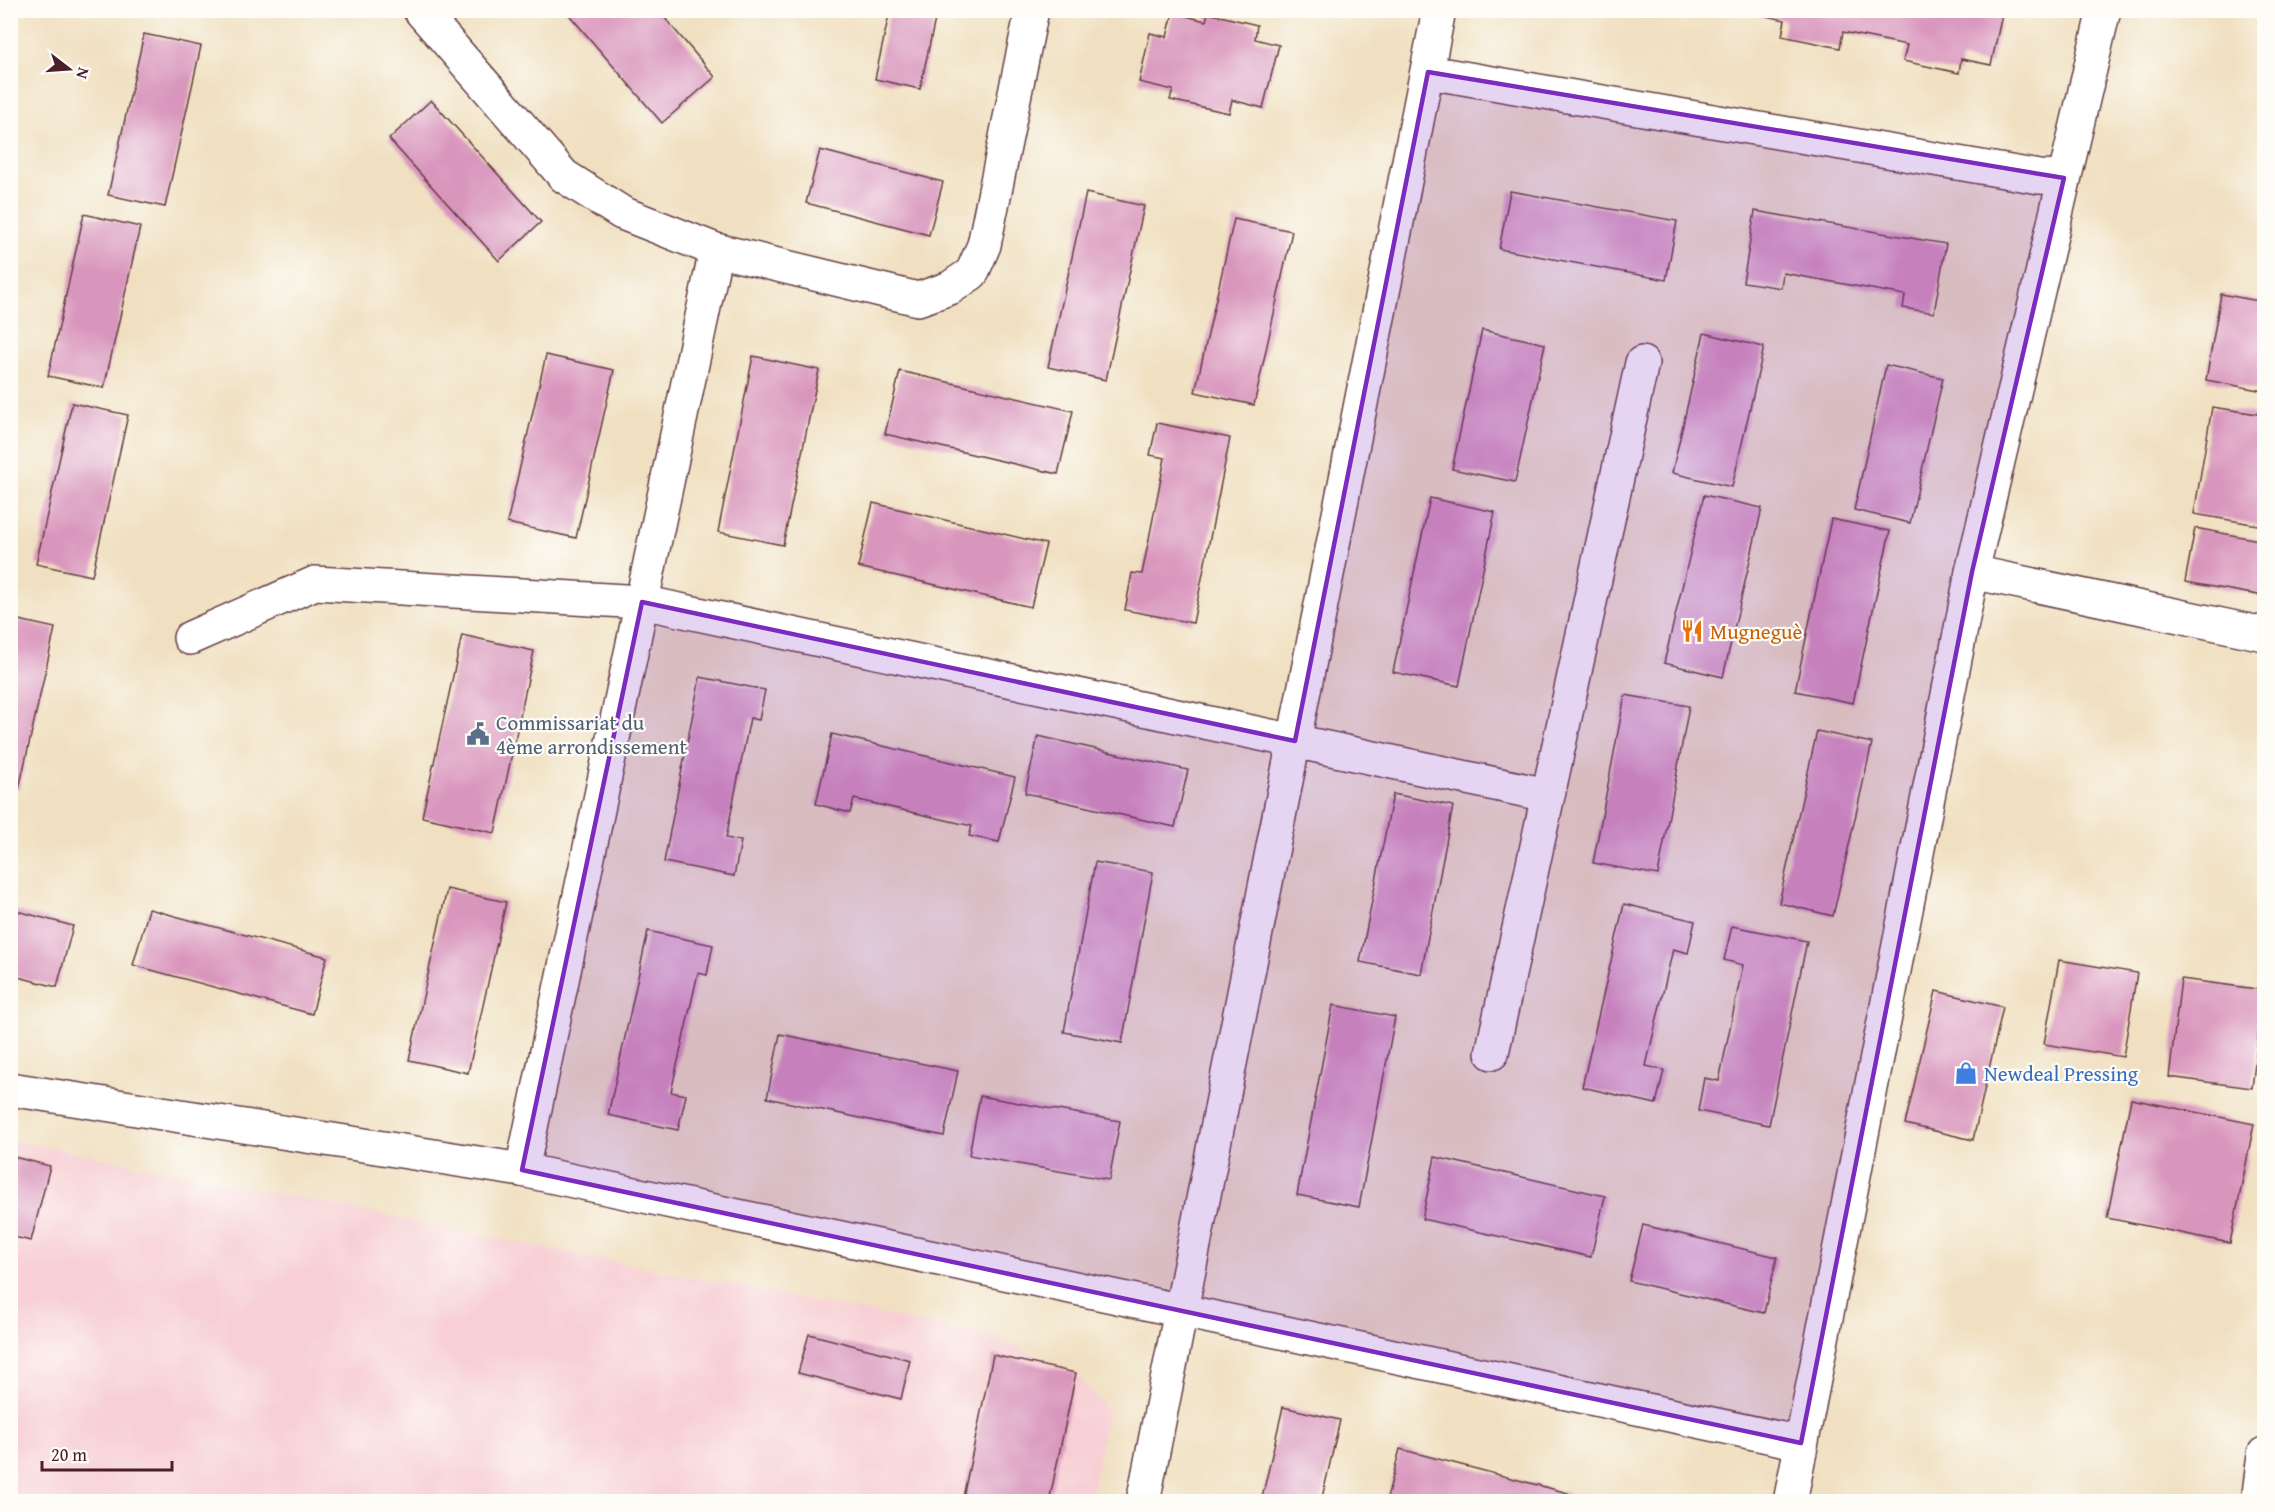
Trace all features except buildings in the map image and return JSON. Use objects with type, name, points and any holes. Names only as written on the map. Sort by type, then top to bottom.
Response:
[{"type":"street","points":[[420,10],[564,176],[621,213],[716,250],[918,299],[950,288],[972,273],[984,245],[1032,10]]},
{"type":"street","points":[[1143,1502],[1439,10]]},
{"type":"street","points":[[1790,1502],[1972,572],[2104,10]]},
{"type":"street","points":[[1428,72],[2027,175],[2064,178]]},
{"type":"street","points":[[522,1170],[716,250]]},
{"type":"street","points":[[1492,1053],[1642,363]]},
{"type":"street","points":[[1972,572],[2265,634]]},
{"type":"street","points":[[190,638],[315,583],[642,602],[1548,795]]},
{"type":"street","points":[[10,1089],[522,1170],[1801,1443]]},
{"type":"street","points":[[2258,1502],[2265,1454]]},
{"type":"highlighted area","points":[[1428,72],[2064,178],[1972,572],[1801,1443],[522,1170],[642,602],[1295,741]]},
{"type":"shaded area","points":[[10,1139],[996,1337],[1076,1373],[1108,1411],[1090,1501],[11,1501]]},
{"type":"place","name":"Mugneguè","points":[[1692,631]]},
{"type":"place","name":"Commissariat du 4ème arrondissement","points":[[478,734]]},
{"type":"place","name":"Newdeal Pressing","points":[[1966,1073]]}]
